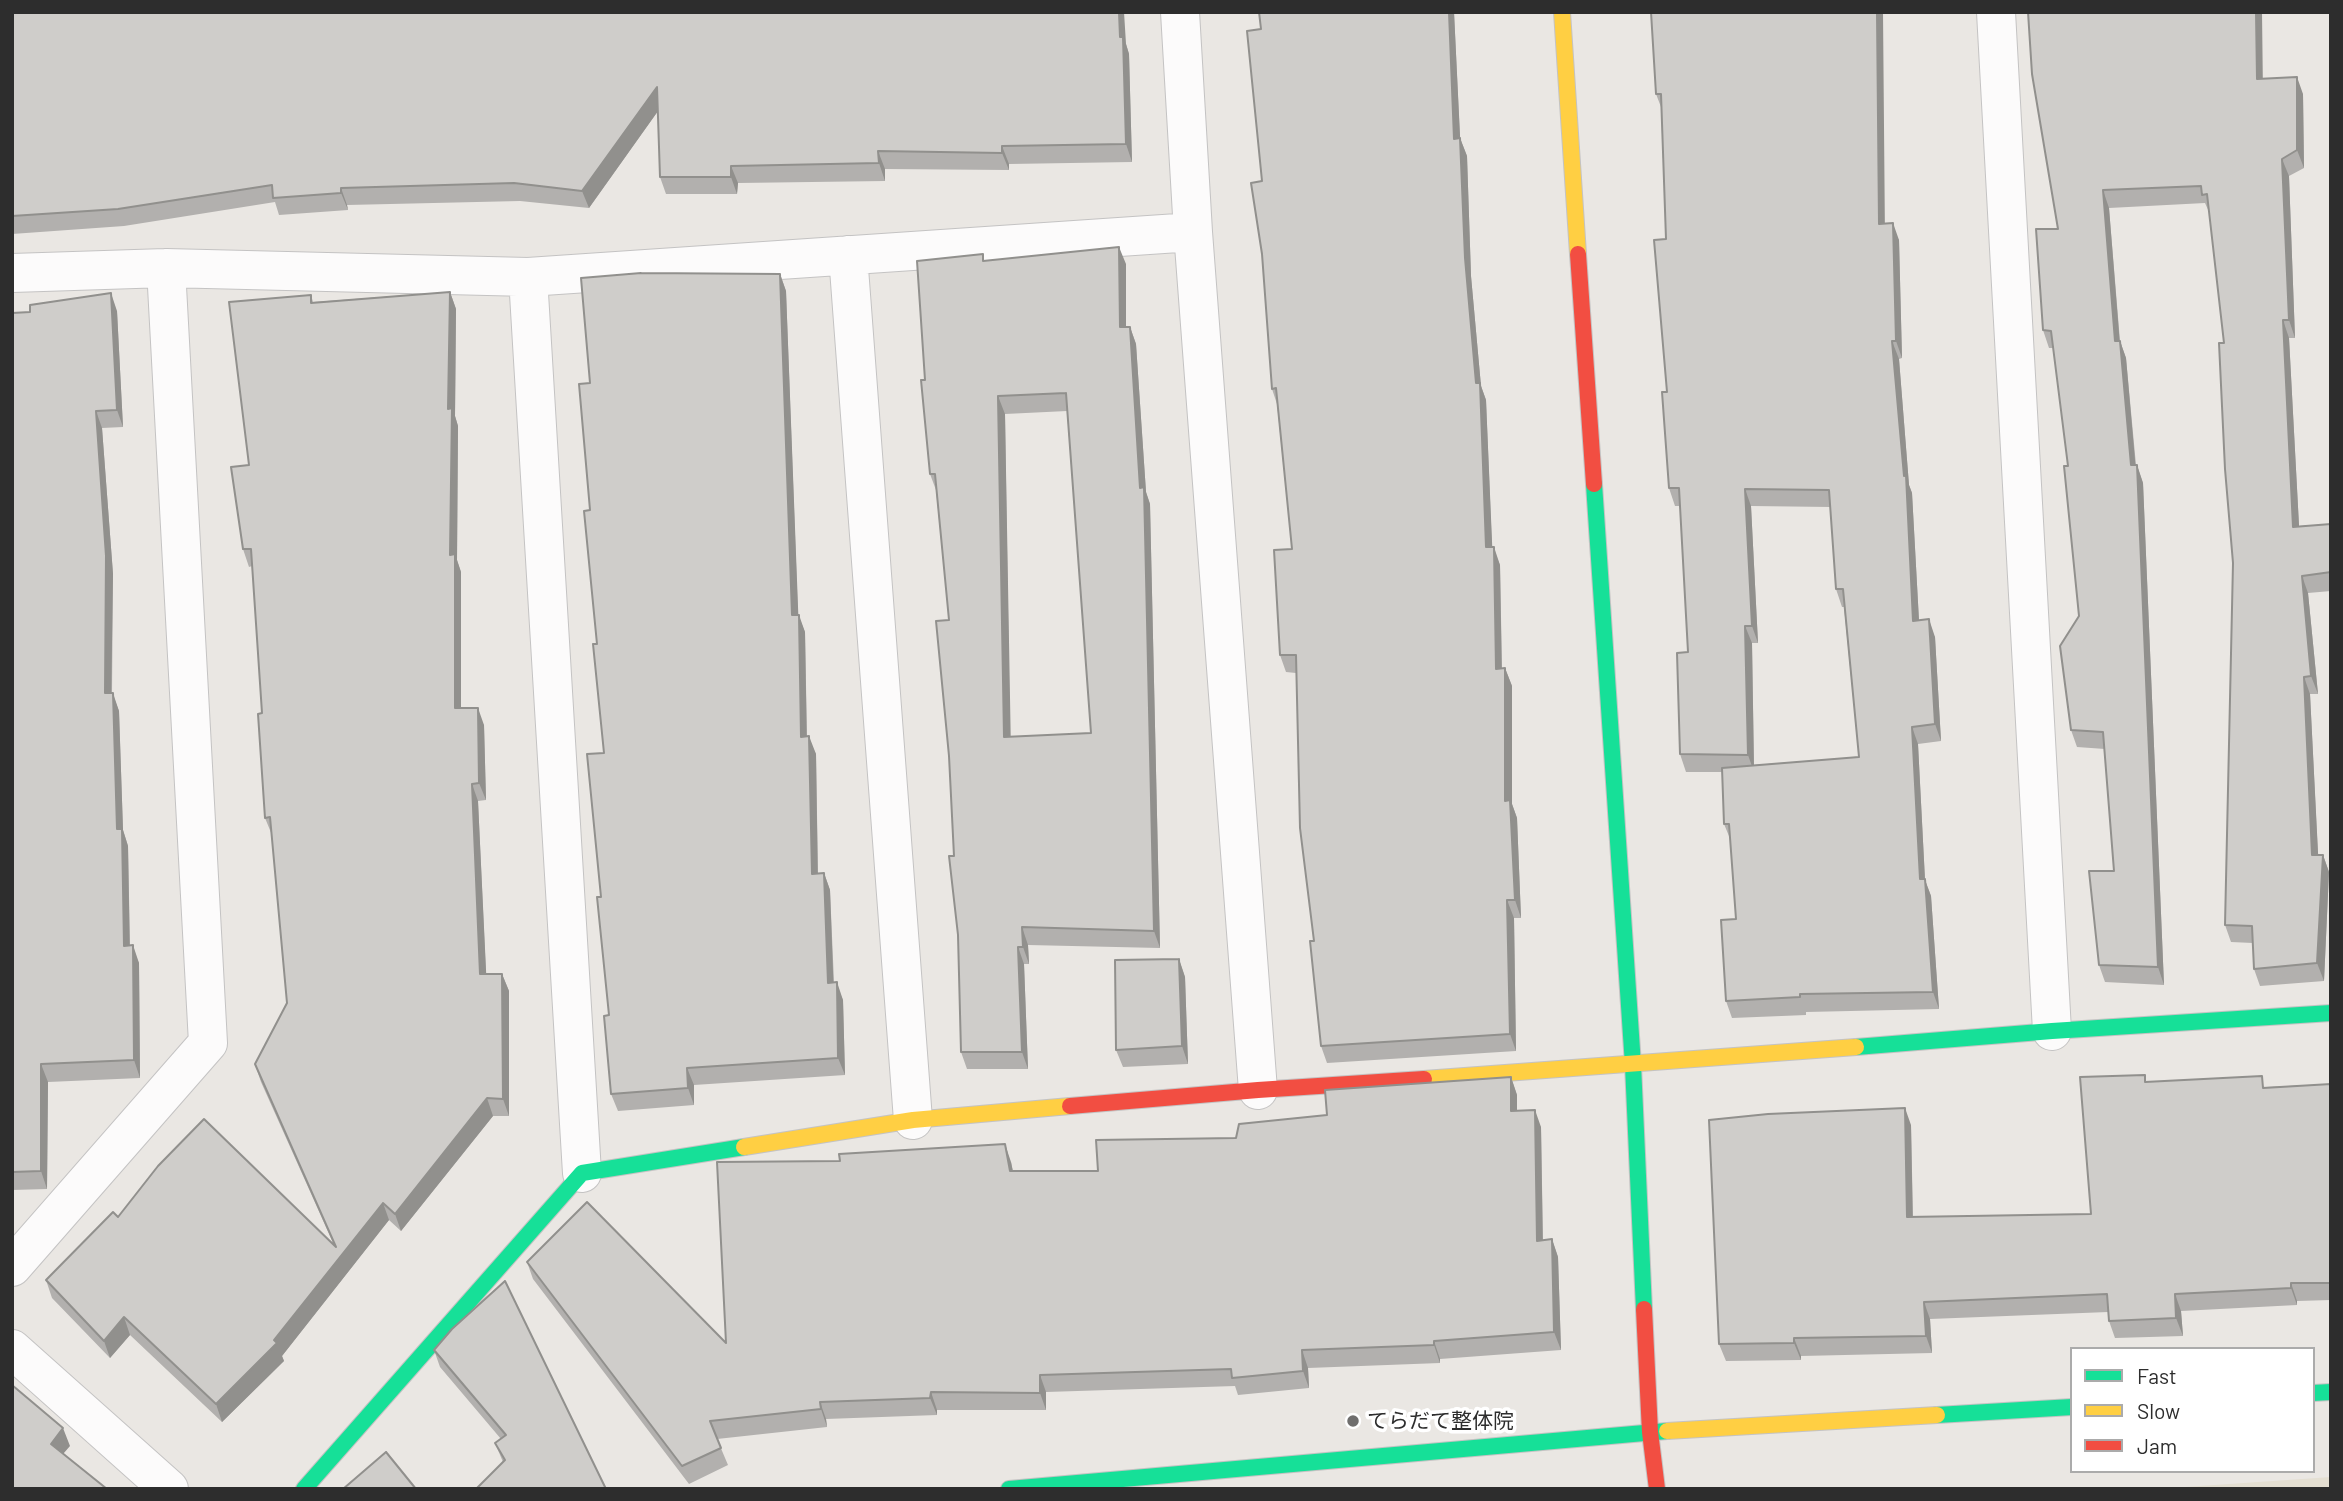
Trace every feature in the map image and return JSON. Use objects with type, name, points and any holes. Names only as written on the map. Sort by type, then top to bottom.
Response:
[{"type":"street","points":[[1180,12],[1193,232],[1258,1090]]},
{"type":"street","points":[[1562,12],[1633,1065],[1650,1432],[1657,1489]]},
{"type":"street","points":[[1996,12],[2052,1031]]},
{"type":"street","points":[[12,273],[166,268],[528,277],[1193,232]]},
{"type":"street","points":[[848,255],[913,1120]]},
{"type":"street","points":[[12,1268],[208,1043],[166,268]]},
{"type":"street","points":[[528,277],[582,1172]]},
{"type":"street","points":[[304,1489],[582,1172],[913,1120],[1258,1090],[2331,1013]]},
{"type":"street","points":[[12,1349],[169,1489]]},
{"type":"street","points":[[1009,1489],[1650,1432],[2070,1407]]},
{"type":"shaded area","points":[[2331,1477],[2331,1489],[2156,1489]]},
{"type":"building","points":[[12,12],[1119,12],[1120,37],[1123,37],[1126,144],[1002,146],[1002,153],[878,151],[879,163],[731,166],[731,177],[660,177],[657,87],[582,191],[514,183],[341,188],[341,193],[273,198],[272,185],[118,209],[12,216]]},
{"type":"building","points":[[1259,12],[1449,12],[1454,139],[1460,138],[1465,258],[1476,383],[1480,383],[1486,547],[1494,547],[1496,669],[1505,668],[1505,801],[1510,800],[1515,900],[1507,900],[1510,1034],[1321,1046],[1310,941],[1314,941],[1300,828],[1296,655],[1280,655],[1274,550],[1292,549],[1276,388],[1272,389],[1262,254],[1251,183],[1262,181],[1247,31],[1261,29]]},
{"type":"building","points":[[1651,12],[1877,12],[1879,224],[1893,223],[1896,341],[1892,341],[1904,476],[1906,475],[1913,621],[1929,619],[1935,724],[1912,727],[1920,879],[1925,879],[1933,992],[1800,994],[1800,997],[1726,1001],[1721,920],[1736,919],[1729,824],[1724,824],[1722,768],[1859,757],[1843,589],[1836,589],[1829,490],[1745,489],[1752,626],[1745,626],[1748,755],[1680,754],[1677,653],[1688,652],[1679,488],[1669,488],[1662,392],[1667,392],[1654,240],[1666,239],[1661,94],[1656,94]]},
{"type":"building","points":[[2028,12],[2256,12],[2257,79],[2297,77],[2297,150],[2282,159],[2289,320],[2283,320],[2293,527],[2331,524],[2331,572],[2302,576],[2311,676],[2304,677],[2312,855],[2323,855],[2317,963],[2254,969],[2252,926],[2225,925],[2233,563],[2219,343],[2224,343],[2207,194],[2202,195],[2201,186],[2103,190],[2115,341],[2120,341],[2131,465],[2137,465],[2158,967],[2099,965],[2089,871],[2114,871],[2103,732],[2071,730],[2060,646],[2079,616],[2064,466],[2068,466],[2051,331],[2043,330],[2036,229],[2058,229],[2032,74]]},
{"type":"building","points":[[1119,247],[1120,327],[1130,327],[1140,488],[1144,487],[1154,931],[1022,927],[1023,947],[1018,947],[1022,1052],[961,1052],[958,935],[949,856],[954,856],[949,756],[936,621],[949,620],[935,474],[930,474],[921,380],[925,380],[917,261],[983,254],[983,261]],"holes":[[[1066,393],[1091,733],[1004,737],[998,396]]]},
{"type":"building","points":[[641,273],[780,274],[792,615],[799,615],[801,737],[809,736],[812,874],[824,873],[828,983],[837,982],[838,1058],[687,1068],[688,1088],[611,1094],[604,1016],[609,1015],[597,897],[601,897],[587,754],[604,753],[584,511],[590,510],[579,384],[590,383],[581,278]]},
{"type":"building","points":[[450,292],[448,409],[452,408],[450,555],[455,554],[455,708],[478,708],[479,783],[472,784],[480,974],[502,974],[503,1099],[487,1098],[395,1214],[383,1203],[274,1340],[277,1343],[216,1404],[124,1317],[104,1341],[46,1280],[113,1212],[118,1217],[158,1166],[204,1119],[336,1247],[255,1064],[287,1003],[270,817],[265,818],[258,714],[262,713],[251,549],[243,549],[231,467],[249,465],[229,302],[311,295],[311,303]]},
{"type":"building","points":[[111,293],[117,410],[96,411],[106,556],[105,693],[113,693],[117,829],[122,829],[124,946],[133,945],[134,1060],[41,1064],[41,1171],[12,1172],[12,313],[30,312],[30,305]]},
{"type":"building","points":[[1179,959],[1182,1046],[1116,1050],[1115,960]]},
{"type":"building","points":[[2145,1075],[2145,1082],[2262,1076],[2263,1088],[2331,1084],[2331,1283],[2291,1283],[2291,1288],[2175,1294],[2176,1318],[2109,1321],[2107,1294],[1924,1302],[1926,1336],[1794,1338],[1794,1343],[1719,1344],[1709,1120],[1768,1114],[1905,1108],[1907,1217],[2091,1214],[2080,1077]]},
{"type":"building","points":[[1511,1077],[1511,1111],[1535,1110],[1537,1241],[1552,1239],[1554,1332],[1434,1341],[1434,1345],[1302,1350],[1303,1371],[1232,1378],[1231,1369],[1040,1375],[1040,1393],[931,1392],[930,1398],[820,1402],[821,1409],[710,1421],[721,1448],[682,1466],[527,1262],[587,1202],[726,1343],[717,1162],[840,1161],[839,1154],[1005,1144],[1010,1171],[1098,1171],[1096,1140],[1236,1138],[1239,1124],[1327,1115],[1325,1090]]},
{"type":"building","points":[[505,1281],[606,1489],[476,1489],[505,1460],[495,1443],[506,1435],[434,1350],[452,1329]]},
{"type":"building","points":[[12,1385],[63,1428],[51,1444],[107,1489],[12,1489]]},
{"type":"building","points":[[386,1452],[416,1489],[343,1489]]},
{"type":"traffic: fast","points":[[1594,484],[1633,1065],[1644,1309]]},
{"type":"traffic: fast","points":[[1856,1047],[2331,1013]]},
{"type":"traffic: fast","points":[[304,1489],[582,1173],[744,1147]]},
{"type":"traffic: fast","points":[[2315,1393],[2331,1392]]},
{"type":"traffic: fast","points":[[1937,1415],[2070,1407]]},
{"type":"traffic: fast","points":[[1009,1489],[1667,1431]]},
{"type":"traffic: slow","points":[[1562,12],[1578,254]]},
{"type":"traffic: slow","points":[[1424,1079],[1856,1047]]},
{"type":"traffic: slow","points":[[744,1147],[913,1120],[1070,1106]]},
{"type":"traffic: slow","points":[[1667,1431],[1937,1415]]},
{"type":"traffic: jam","points":[[1578,254],[1594,484]]},
{"type":"traffic: jam","points":[[1070,1106],[1424,1079]]},
{"type":"traffic: jam","points":[[1644,1309],[1650,1432],[1657,1489]]},
{"type":"place","name":"てらだて整体院","points":[[1353,1421]]}]
